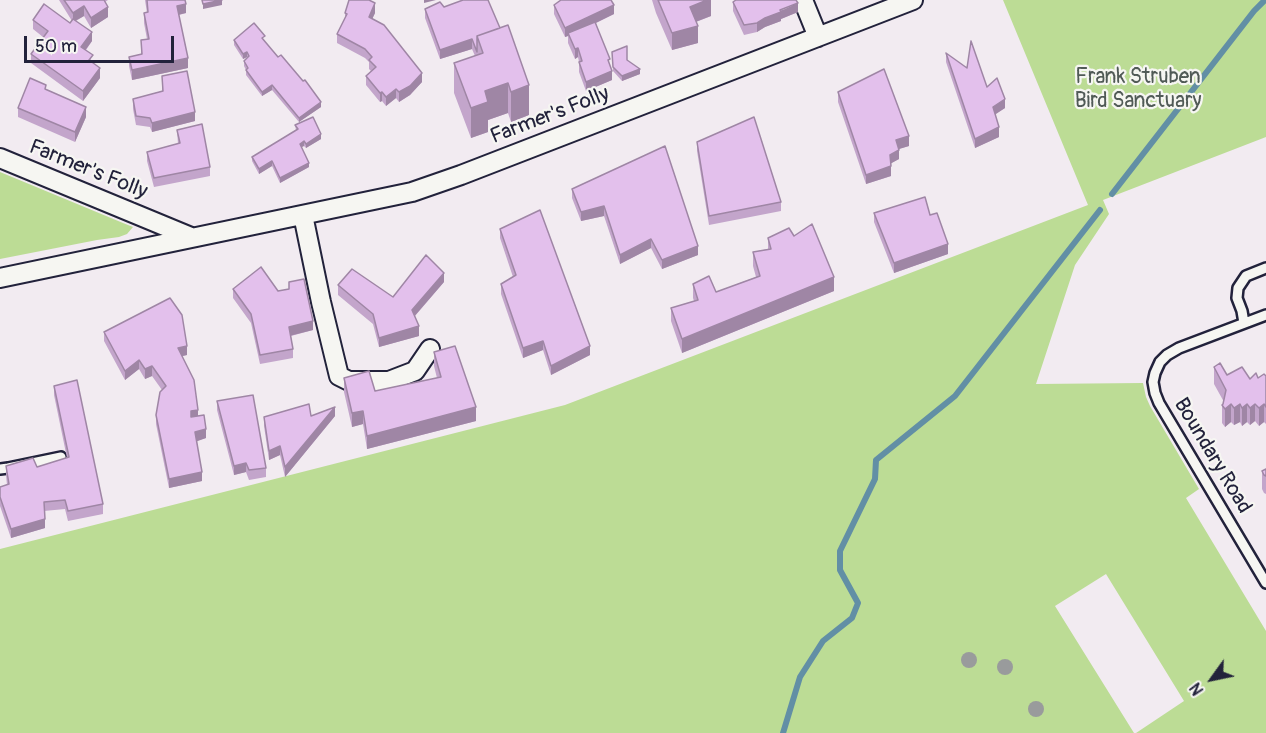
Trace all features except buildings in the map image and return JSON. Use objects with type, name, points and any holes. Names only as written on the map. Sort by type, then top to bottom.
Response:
[{"type":"street","points":[[803,0],[818,37]]},
{"type":"street","name":"Farmer's Folly","points":[[0,278],[412,192],[913,0]]},
{"type":"street","name":"Farmer's Folly","points":[[0,158],[191,237]]},
{"type":"street","points":[[303,215],[339,376],[350,381],[389,381],[415,371],[430,349]]},
{"type":"lane","points":[[1244,323],[1237,298],[1238,288],[1246,276],[1266,268]]},
{"type":"lane","name":"Boundary Road","points":[[1266,315],[1179,348],[1167,355],[1160,362],[1153,382],[1159,403],[1266,583]]},
{"type":"lane","points":[[0,469],[62,458]]},
{"type":"green space","name":"Frank Struben Bird Sanctuary","points":[[1003,0],[1266,0],[1266,137],[1103,200],[1109,214],[1075,265],[1036,384],[1143,383],[1150,406],[1199,489],[1186,498],[1266,631],[1266,733],[1136,733],[1184,701],[1106,574],[1055,606],[1134,733],[0,733],[0,549],[565,405],[1088,205]]},
{"type":"green space","points":[[0,172],[133,227],[127,234],[119,237],[0,259]]},
{"type":"waterway","points":[[1112,194],[1254,11],[1265,0]]},
{"type":"waterway","points":[[783,733],[800,677],[823,641],[852,618],[858,603],[840,570],[840,551],[875,479],[876,460],[955,396],[1100,210]]}]
